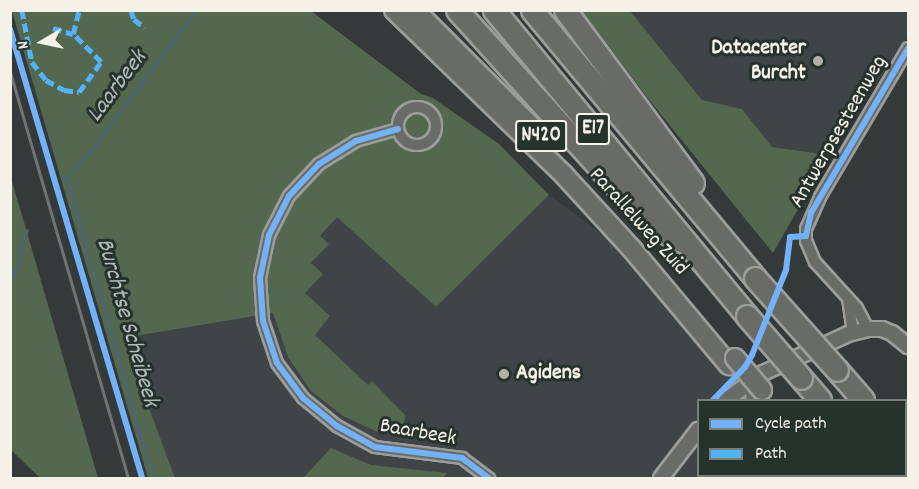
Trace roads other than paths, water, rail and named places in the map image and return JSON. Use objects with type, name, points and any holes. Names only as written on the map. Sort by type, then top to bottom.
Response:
[{"type":"highway","name":"Parallelweg Zuid","points":[[394,10],[564,175],[732,361]]},
{"type":"highway","name":"Parallelweg Zuid","points":[[415,10],[579,175],[761,397]]},
{"type":"highway","points":[[457,10],[651,225],[693,248]]},
{"type":"highway","name":"E17","points":[[494,10],[747,316],[819,399]]},
{"type":"highway","name":"E17","points":[[532,10],[630,126],[715,233],[862,399]]},
{"type":"highway","points":[[566,10],[694,184],[715,233]]},
{"type":"street","name":"Antwerpsesteenweg","points":[[868,328],[848,298],[815,262],[806,241],[807,226],[820,197],[909,48]]},
{"type":"street","name":"Baarbeek","points":[[398,129],[356,141],[324,160],[304,176],[289,196],[269,235],[260,278],[263,321],[277,363],[303,398],[337,426],[375,447],[462,458],[489,478]]},
{"type":"street","points":[[848,298],[853,333]]},
{"type":"street","points":[[727,399],[763,373],[868,328],[892,333],[909,346]]},
{"type":"street","points":[[661,478],[697,433]]},
{"type":"waterway","name":"Laarbeek","points":[[63,180],[93,148],[196,10]]},
{"type":"waterway","name":"Burchtse Scheibeek","points":[[66,177],[153,478]]},
{"type":"waterway","name":"Laarbeek","points":[[10,281],[20,262],[21,244],[27,230]]},
{"type":"railway","points":[[10,72],[128,478]]},
{"type":"place","name":"Datacenter Burcht","points":[[818,61]]},
{"type":"place","name":"Agidens","points":[[504,374]]}]
